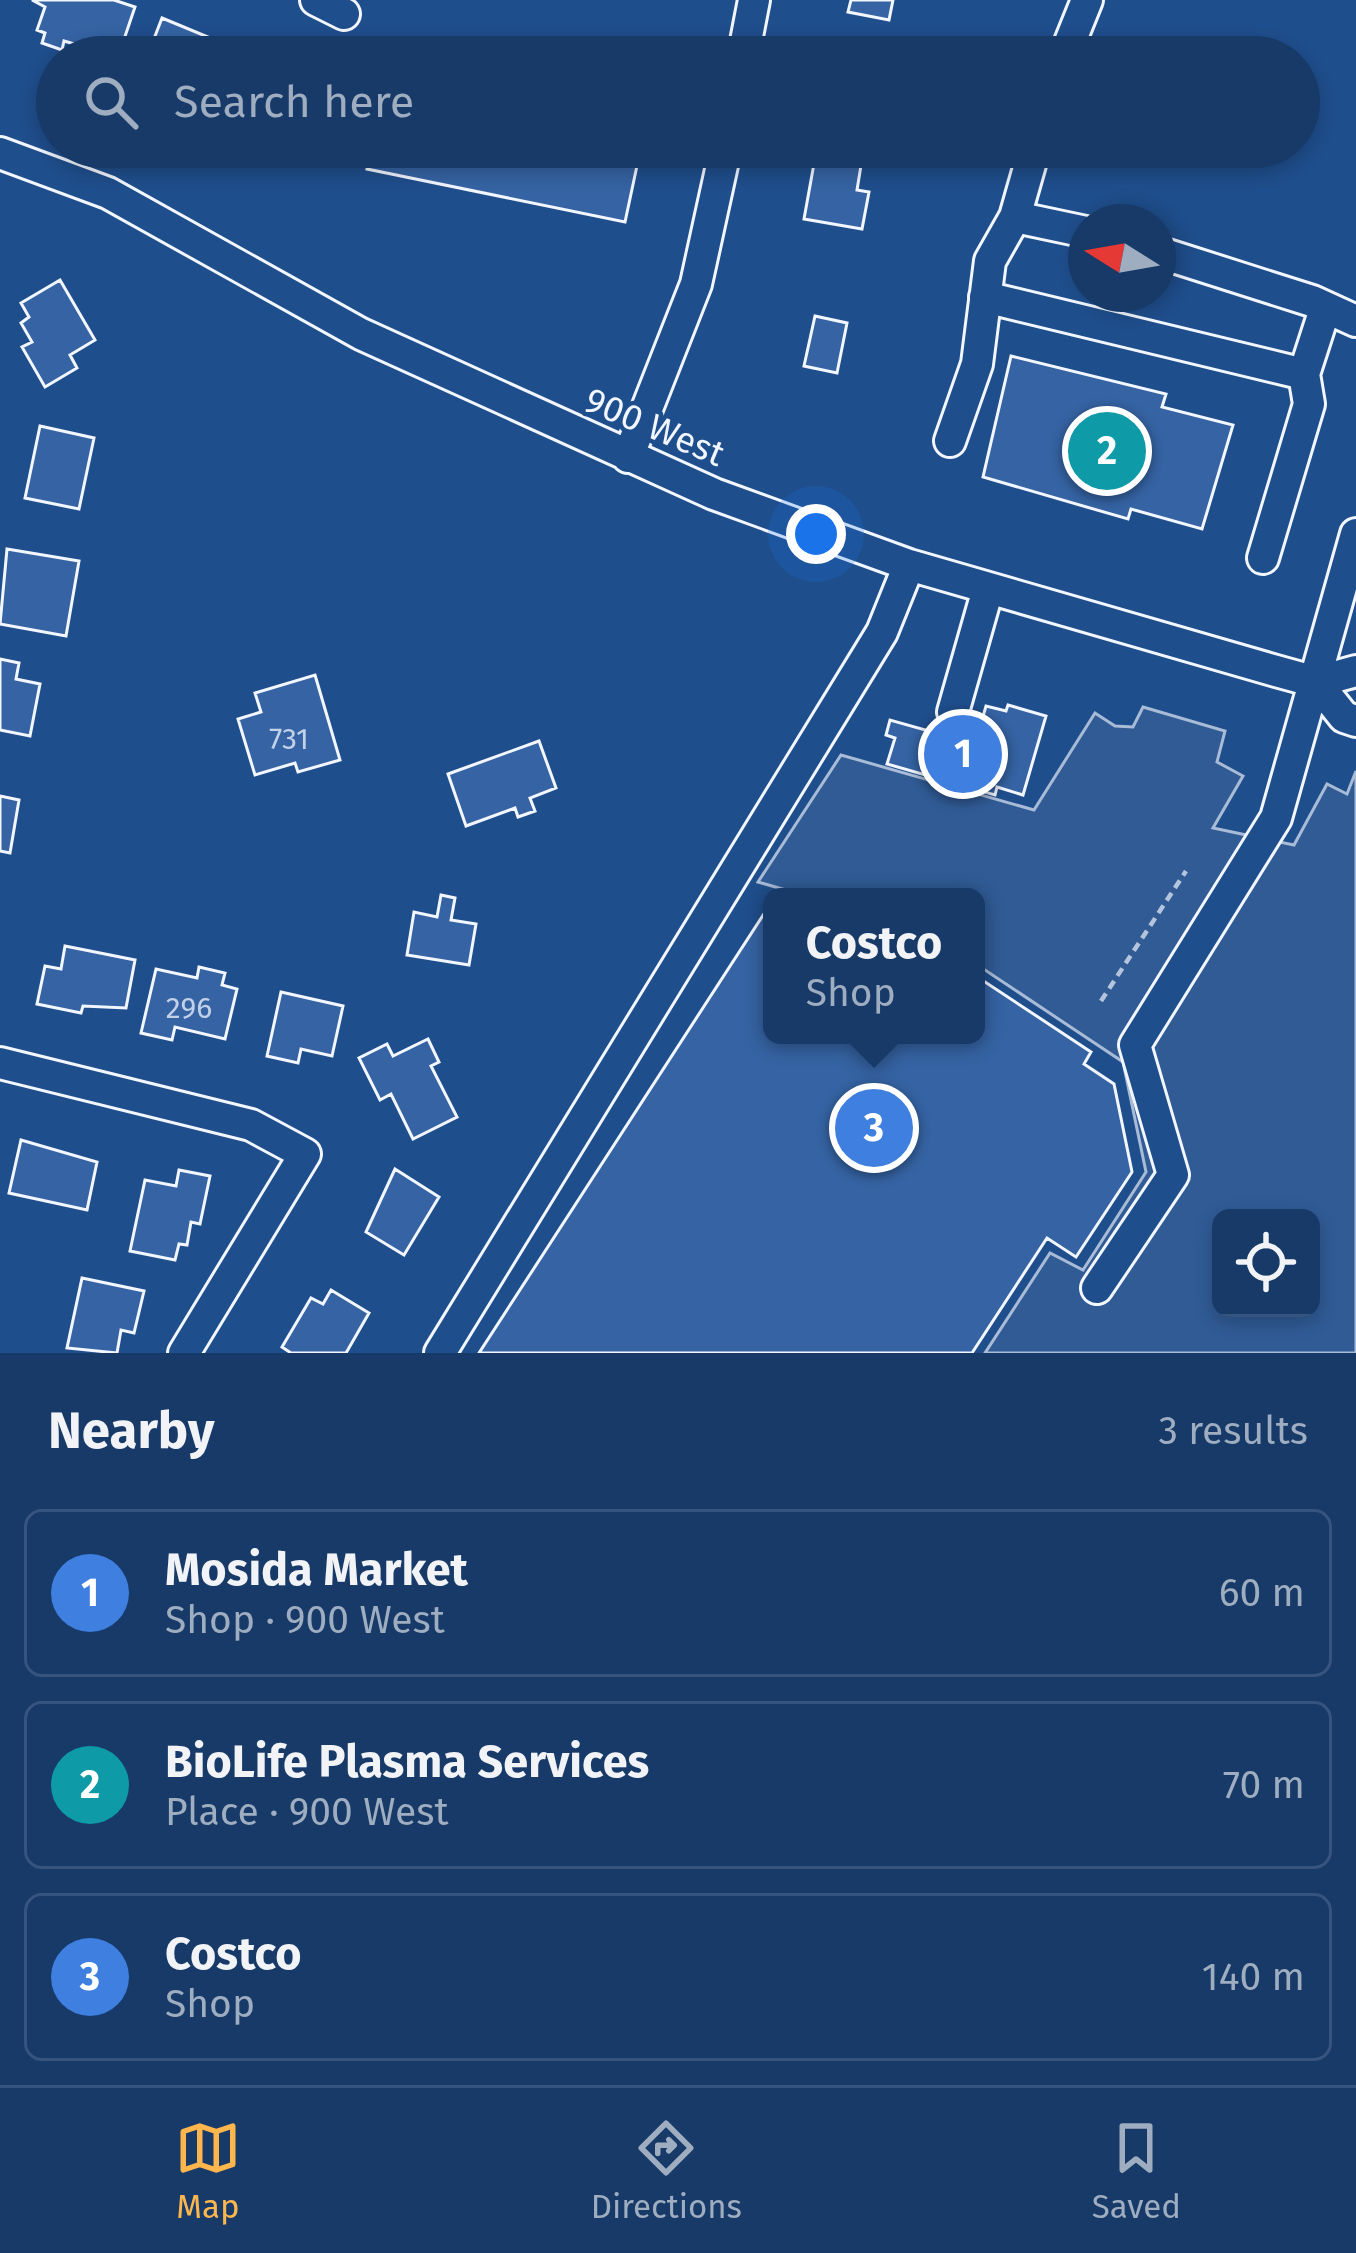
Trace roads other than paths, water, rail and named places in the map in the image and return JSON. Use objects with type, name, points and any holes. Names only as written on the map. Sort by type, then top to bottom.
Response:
[{"type":"street","points":[[747,36],[754,0]]},
{"type":"street","points":[[1072,36],[1087,0]]},
{"type":"street","name":"900 West","points":[[0,153],[36,167]]},
{"type":"street","name":"900 West","points":[[40,168],[108,194],[361,334],[628,457],[909,565],[1316,682],[1343,717],[1356,721]]},
{"type":"street","points":[[628,457],[696,284],[721,168]]},
{"type":"street","points":[[950,441],[977,364],[990,261],[1015,217],[1029,168]]},
{"type":"street","points":[[1015,217],[1068,228]]},
{"type":"street","points":[[1176,258],[1356,321]]},
{"type":"street","points":[[985,297],[1304,374]]},
{"type":"street","points":[[1263,558],[1309,404],[1304,374],[1325,309]]},
{"type":"street","points":[[1097,1288],[1173,1174],[1136,1045],[1276,818],[1356,534]]},
{"type":"street","points":[[440,1353],[860,670],[882,632],[909,565]]},
{"type":"street","points":[[953,712],[988,589]]},
{"type":"street","points":[[1316,682],[1356,670]]},
{"type":"street","points":[[7,1065],[251,1125],[305,1154],[184,1353]]},
{"type":"place","name":"BioLife Plasma Services","points":[[1107,451]]},
{"type":"place","name":"Mosida Market","points":[[963,754]]},
{"type":"place","name":"Costco","points":[[874,1128]]}]
